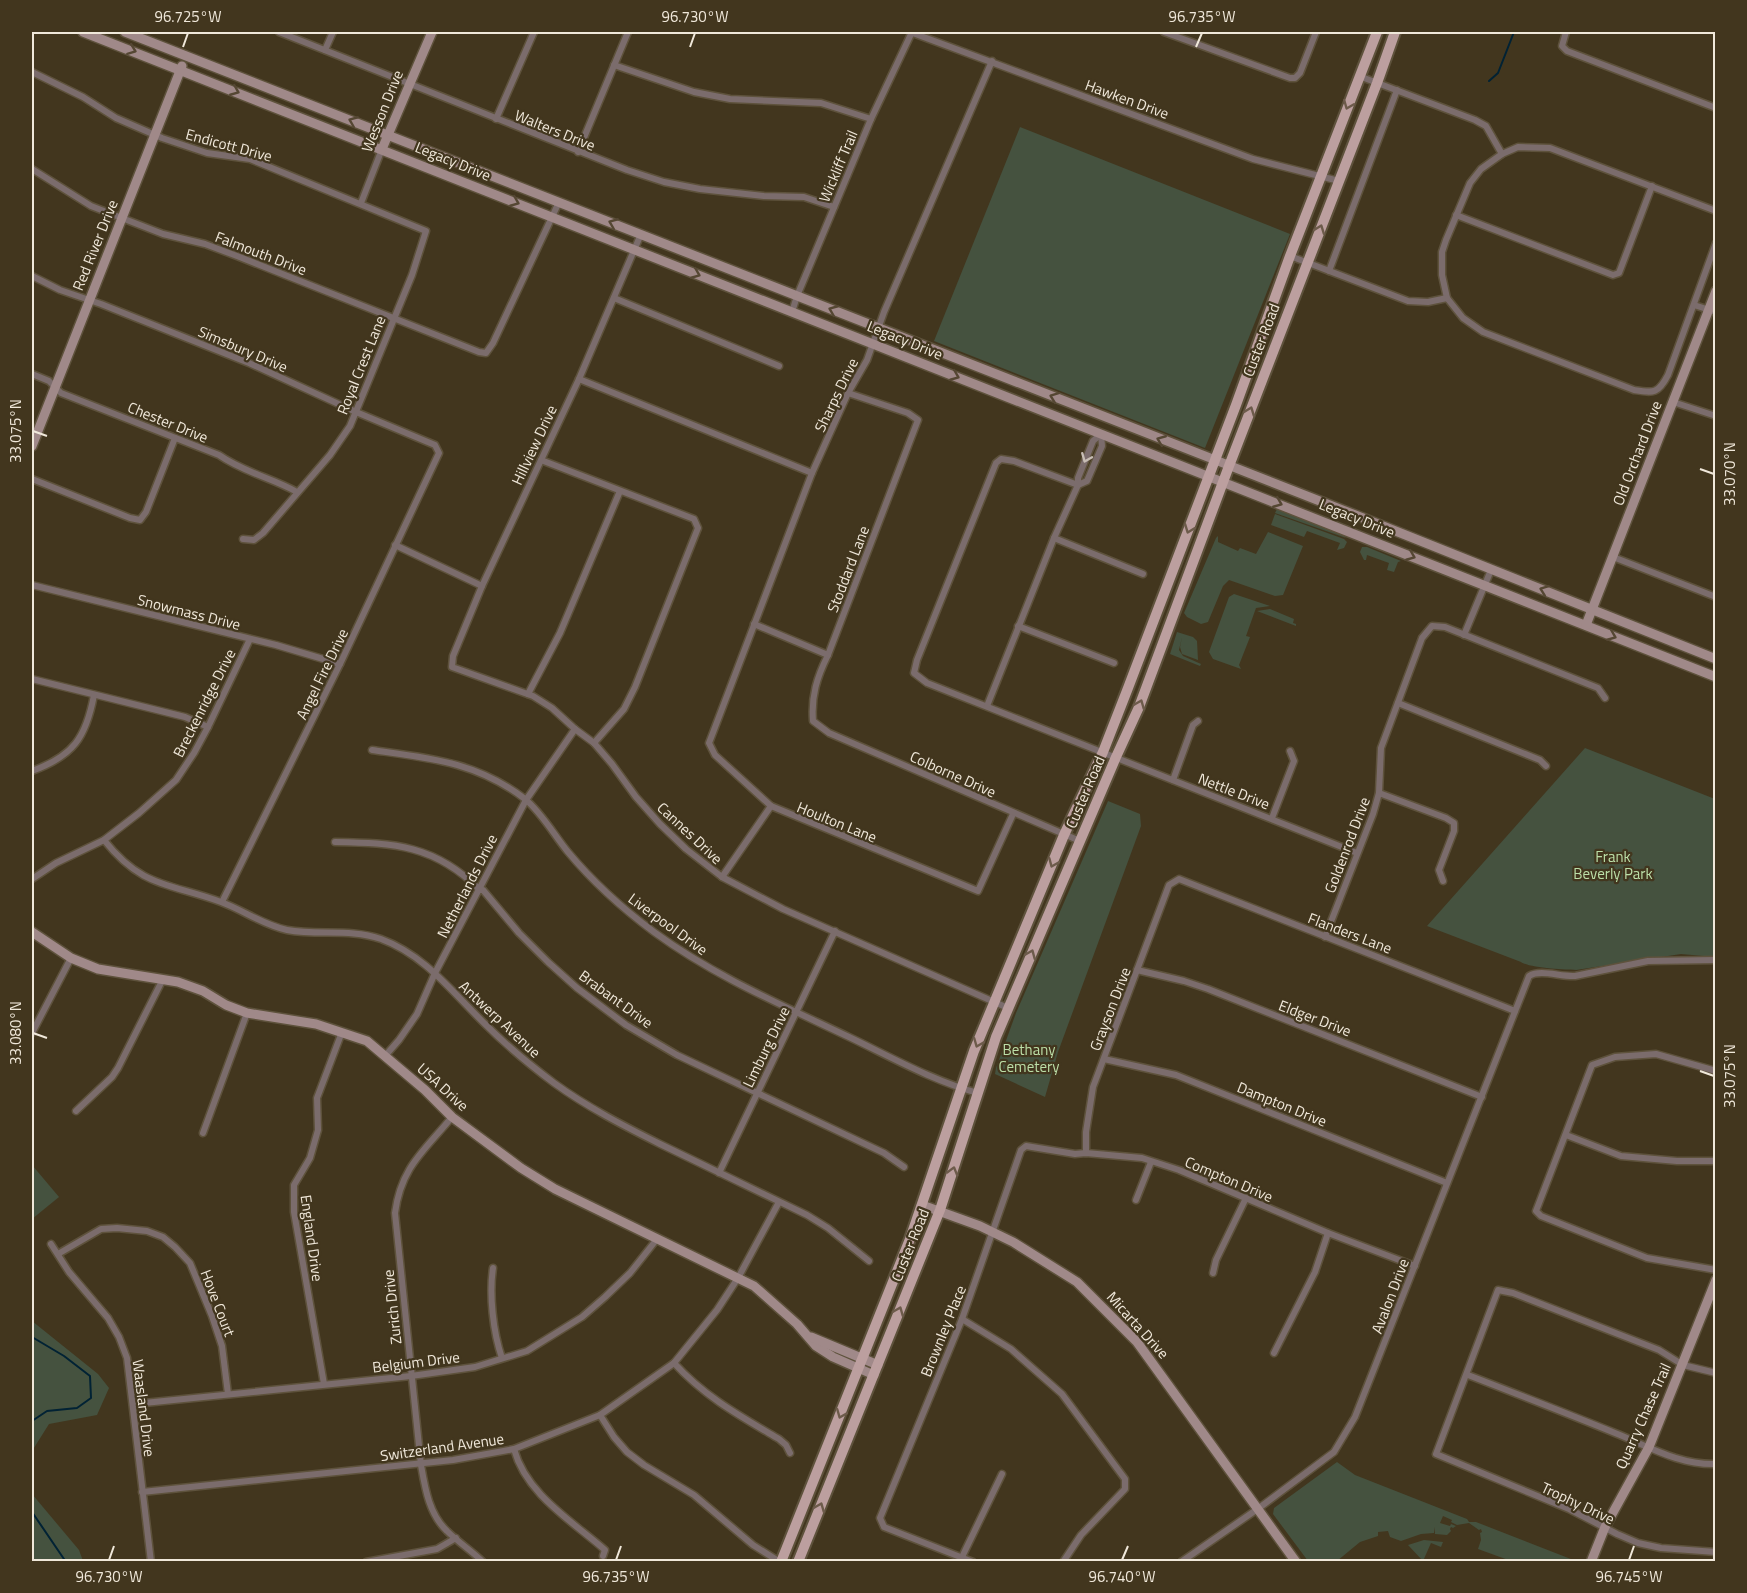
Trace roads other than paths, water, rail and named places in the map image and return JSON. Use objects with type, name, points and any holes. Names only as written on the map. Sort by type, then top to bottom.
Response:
[{"type":"main road","name":"Legacy Drive","points":[[83,32],[1716,677]]},
{"type":"main road","name":"Legacy Drive","points":[[125,32],[1716,658]]},
{"type":"main road","name":"Wesson Drive","points":[[382,149],[432,32]]},
{"type":"main road","name":"Custer Road","points":[[780,1562],[922,1204],[960,1089],[994,1003],[1064,835],[1103,752],[1215,461],[1320,176],[1377,32]]},
{"type":"main road","name":"Custer Road","points":[[798,1562],[940,1210],[1008,1008],[1139,708],[1395,32]]},
{"type":"main road","name":"Red River Drive","points":[[32,446],[186,55]]},
{"type":"main road","name":"Old Orchard Drive","points":[[1586,625],[1673,402],[1712,311],[1716,291]]},
{"type":"main road","points":[[1255,352],[1270,358]]},
{"type":"main road","points":[[1101,434],[1108,418]]},
{"type":"main road","points":[[1357,534],[1363,518]]},
{"type":"main road","points":[[1156,614],[1172,620]]},
{"type":"main road","name":"USA Drive","points":[[32,932],[71,958],[98,969],[178,982],[203,991],[226,1005],[247,1013],[316,1024],[367,1041],[425,1090],[452,1117],[521,1168],[555,1189],[754,1286],[774,1302],[806,1335],[876,1370]]},
{"type":"main road","name":"Micarta Drive","points":[[922,1204],[994,1232],[1077,1281],[1137,1342],[1296,1562]]},
{"type":"main road","name":"Quarry Chase Trail","points":[[1591,1562],[1605,1527],[1649,1448],[1716,1280]]},
{"type":"street","name":"Walters Drive","points":[[279,32],[627,170],[678,185],[731,193],[804,197],[834,207]]},
{"type":"street","points":[[325,50],[333,32]]},
{"type":"street","points":[[496,119],[534,32]]},
{"type":"street","points":[[578,152],[628,32]]},
{"type":"street","name":"Hawken Drive","points":[[911,32],[1253,159],[1339,181]]},
{"type":"street","name":"Wickliff Trail","points":[[792,312],[871,119],[911,32]]},
{"type":"street","points":[[1164,32],[1290,78],[1295,78],[1300,74],[1316,32]]},
{"type":"street","points":[[1566,32],[1562,46],[1567,51],[1716,108]]},
{"type":"street","name":"Sharps Drive","points":[[709,743],[812,473],[848,393],[867,360],[878,328],[992,61]]},
{"type":"street","points":[[614,65],[694,92],[730,99],[821,103],[871,119]]},
{"type":"street","name":"Endicott Drive","points":[[32,72],[83,97],[116,118],[155,135],[207,153],[250,159],[426,231]]},
{"type":"street","points":[[1359,76],[1480,123],[1492,135],[1502,154]]},
{"type":"street","points":[[1329,271],[1397,90]]},
{"type":"street","points":[[1716,211],[1550,148],[1518,147],[1502,154],[1481,169],[1466,190],[1442,252],[1442,275],[1447,298],[1463,318],[1483,332],[1634,390],[1650,392],[1656,391],[1663,385],[1668,375],[1716,243]]},
{"type":"street","name":"Wesson Drive","points":[[361,203],[382,149]]},
{"type":"street","name":"Falmouth Drive","points":[[32,169],[77,198],[122,218],[163,234],[216,248],[393,319],[486,353],[493,343],[552,217]]},
{"type":"street","points":[[1456,215],[1613,275],[1619,273],[1652,186]]},
{"type":"street","points":[[552,217],[559,202]]},
{"type":"street","name":"Royal Crest Lane","points":[[243,539],[254,540],[263,533],[330,455],[356,412],[412,275],[426,231]]},
{"type":"street","name":"Hillview Drive","points":[[452,667],[453,656],[482,586],[579,379],[641,234]]},
{"type":"street","points":[[1290,256],[1408,301],[1428,302],[1447,298]]},
{"type":"street","name":"Simsbury Drive","points":[[32,276],[60,290],[249,363],[435,445],[439,453]]},
{"type":"street","points":[[614,298],[779,366]]},
{"type":"street","points":[[1694,305],[1712,311]]},
{"type":"street","name":"Chester Drive","points":[[32,374],[49,381],[61,393],[219,455],[233,466],[283,484],[297,492]]},
{"type":"street","points":[[579,379],[812,473]]},
{"type":"street","name":"Stoddard Lane","points":[[818,726],[813,721],[812,705],[817,678],[828,655],[918,420],[908,413],[848,393]]},
{"type":"street","points":[[1673,402],[1716,416]]},
{"type":"street","points":[[987,706],[1054,538],[1078,485],[1078,478],[1093,441],[1101,434]]},
{"type":"street","points":[[32,479],[140,520],[146,512],[176,438]]},
{"type":"street","name":"Angel Fire Drive","points":[[222,902],[340,664],[439,453]]},
{"type":"street","name":"Nettle Drive","points":[[1078,485],[1014,461],[1001,459],[993,469],[917,660],[914,674],[927,683],[1357,853]]},
{"type":"street","points":[[541,460],[694,519],[698,528],[635,687],[624,709],[594,743]]},
{"type":"street","points":[[528,694],[560,633],[620,491]]},
{"type":"street","points":[[1054,538],[1143,573]]},
{"type":"street","points":[[394,545],[482,586]]},
{"type":"street","points":[[1613,556],[1716,597]]},
{"type":"street","points":[[1491,570],[1464,635],[1598,688],[1605,698]]},
{"type":"street","name":"Snowmass Drive","points":[[32,585],[250,639],[340,664]]},
{"type":"street","points":[[754,624],[828,655]]},
{"type":"street","points":[[1018,626],[1114,663]]},
{"type":"street","name":"Goldenrod Drive","points":[[1325,937],[1379,792],[1382,748],[1422,638],[1431,626],[1445,627],[1464,635]]},
{"type":"street","name":"Breckenridge Drive","points":[[32,879],[56,863],[104,840],[140,813],[176,780],[208,728],[250,639]]},
{"type":"street","name":"Cannes Drive","points":[[452,667],[528,694],[552,708],[594,743],[660,824],[686,849],[722,877],[783,909],[1008,1008]]},
{"type":"street","points":[[32,679],[185,717],[208,728]]},
{"type":"street","points":[[32,771],[56,761],[72,748],[90,719],[94,695]]},
{"type":"street","points":[[1398,703],[1540,760],[1546,766]]},
{"type":"street","points":[[1173,780],[1193,725],[1198,721]]},
{"type":"street","name":"Colborne Drive","points":[[818,726],[829,733],[1080,842]]},
{"type":"street","name":"Netherlands Drive","points":[[385,1056],[399,1041],[417,1014],[435,973],[526,800],[575,729]]},
{"type":"street","name":"Houlton Lane","points":[[709,743],[715,755],[771,806],[978,891],[1013,814]]},
{"type":"street","name":"Liverpool Drive","points":[[372,750],[434,758],[460,764],[483,774],[526,800],[594,880],[655,932],[713,971],[960,1089],[978,1093]]},
{"type":"street","points":[[1272,818],[1294,761],[1290,751]]},
{"type":"street","points":[[1379,792],[1454,823],[1454,831],[1439,870],[1443,881]]},
{"type":"street","points":[[722,877],[771,806]]},
{"type":"street","name":"Antwerp Avenue","points":[[104,840],[115,854],[148,879],[222,902],[273,926],[302,932],[342,932],[380,939],[401,949],[435,973],[517,1054],[556,1085],[615,1121],[807,1215],[828,1228],[869,1261]]},
{"type":"street","name":"Brabant Drive","points":[[335,842],[376,843],[410,848],[450,865],[468,877],[480,890],[483,890],[519,933],[548,962],[577,988],[626,1025],[677,1055],[884,1153],[904,1167]]},
{"type":"street","name":"Flanders Lane","points":[[1176,880],[1179,879],[1515,1011]]},
{"type":"street","name":"Grayson Drive","points":[[1086,1153],[1086,1132],[1093,1087],[1169,885],[1176,880]]},
{"type":"street","name":"Limburg Drive","points":[[719,1173],[835,931]]},
{"type":"street","points":[[32,1033],[71,958]]},
{"type":"street","name":"Avalon Drive","points":[[1181,1562],[1334,1452],[1346,1433],[1355,1417],[1529,976],[1540,972],[1563,977],[1647,961],[1716,960]]},
{"type":"street","name":"Eldger Drive","points":[[1137,970],[1208,989],[1482,1097]]},
{"type":"street","points":[[76,1111],[112,1077],[118,1068],[163,979]]},
{"type":"street","points":[[203,1133],[247,1013]]},
{"type":"street","name":"England Drive","points":[[324,1384],[294,1212],[294,1185],[310,1158],[315,1144],[318,1130],[317,1098],[342,1032]]},
{"type":"street","points":[[1716,1071],[1656,1054],[1615,1057],[1592,1065],[1536,1211],[1541,1216],[1647,1258],[1716,1270]]},
{"type":"street","name":"Dampton Drive","points":[[1104,1059],[1176,1075],[1448,1183]]},
{"type":"street","name":"Zurich Drive","points":[[452,1117],[408,1170],[398,1196],[395,1213],[421,1465],[428,1499],[435,1515],[447,1532],[483,1562]]},
{"type":"street","points":[[1566,1135],[1621,1156],[1677,1161],[1716,1161]]},
{"type":"street","name":"Compton Drive","points":[[1026,1146],[1075,1154],[1142,1158],[1179,1170],[1328,1233],[1415,1266]]},
{"type":"street","name":"Brownley Place","points":[[962,1557],[884,1527],[880,1518],[962,1319],[1021,1150],[1026,1146]]},
{"type":"street","points":[[1136,1200],[1151,1162]]},
{"type":"street","points":[[1213,1273],[1216,1260],[1246,1198]]},
{"type":"street","name":"Switzerland Avenue","points":[[142,1492],[421,1465],[514,1449],[600,1415],[674,1363],[717,1310],[738,1278],[779,1202]]},
{"type":"street","name":"Hove Court","points":[[58,1254],[101,1229],[147,1231],[163,1237],[190,1263],[212,1316],[222,1346],[228,1394]]},
{"type":"street","points":[[1274,1353],[1315,1272],[1328,1233]]},
{"type":"street","name":"Belgium Drive","points":[[134,1404],[411,1376],[475,1366],[527,1351],[582,1317],[630,1273],[657,1239]]},
{"type":"street","name":"Waasland Drive","points":[[51,1244],[69,1272],[108,1318],[127,1358],[151,1562]]},
{"type":"street","points":[[493,1268],[491,1281],[496,1342],[502,1358]]},
{"type":"street","points":[[1716,1373],[1683,1365],[1659,1350],[1513,1293],[1498,1290],[1468,1375],[1669,1457],[1689,1462],[1716,1464]]},
{"type":"street","points":[[962,1319],[1011,1348],[1062,1394],[1125,1479],[1125,1489],[1081,1535],[1063,1562]]},
{"type":"street","points":[[674,1363],[697,1387],[714,1400],[779,1439],[790,1453]]},
{"type":"street","name":"Trophy Drive","points":[[1468,1375],[1436,1454],[1569,1509],[1638,1543],[1661,1548],[1716,1552]]},
{"type":"street","points":[[600,1415],[627,1452],[694,1495],[753,1545],[780,1562]]},
{"type":"street","points":[[514,1449],[520,1467],[530,1482],[541,1495],[605,1550],[603,1556]]},
{"type":"street","points":[[973,1562],[962,1557],[1002,1474]]},
{"type":"street","points":[[366,1562],[437,1549],[456,1538]]},
{"type":"waterway","points":[[1489,81],[1498,73],[1514,32]]},
{"type":"waterway","points":[[32,1337],[64,1356],[90,1376],[91,1398],[77,1408],[47,1411],[32,1421]]},
{"type":"waterway","points":[[32,1512],[66,1562]]},
{"type":"park label","name":"Frank Beverly Park","points":[[1613,864]]},
{"type":"park label","name":"Bethany Cemetery","points":[[1029,1058]]}]
